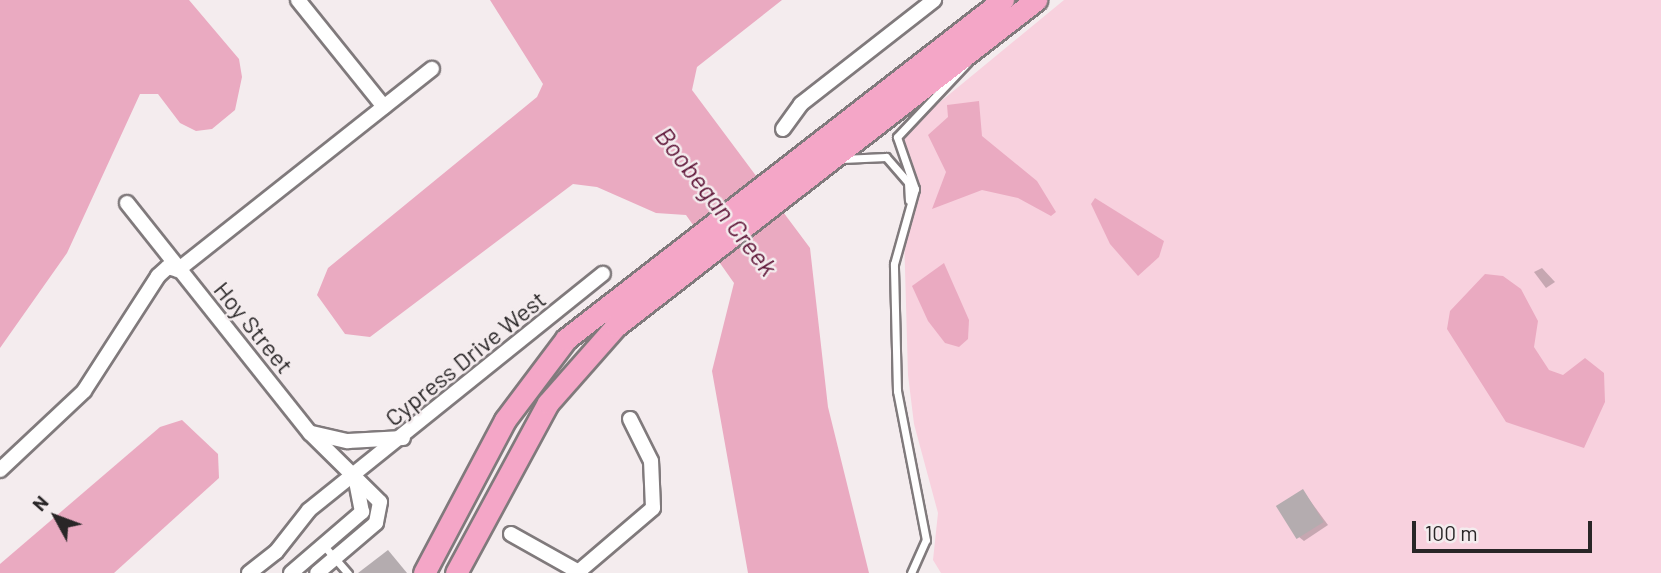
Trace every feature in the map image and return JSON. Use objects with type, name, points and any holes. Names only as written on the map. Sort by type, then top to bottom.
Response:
[{"type":"main road","points":[[424,573],[505,420],[536,374],[590,317],[768,176],[1003,0]]},
{"type":"main road","points":[[456,573],[558,389],[616,326],[782,194],[1036,0]]},
{"type":"street","points":[[298,0],[384,107]]},
{"type":"street","points":[[783,129],[801,104],[934,0]]},
{"type":"street","points":[[0,470],[84,391],[159,276],[168,267],[178,270],[432,69]]},
{"type":"street","name":"Hoy Street","points":[[127,203],[310,433],[353,474],[382,509],[335,559],[317,573]]},
{"type":"street","name":"Cypress Drive West","points":[[249,573],[353,474],[403,438],[603,274]]},
{"type":"street","points":[[511,534],[577,572],[603,546],[649,516],[656,495],[651,461],[630,419]]},
{"type":"street","points":[[310,433],[348,441],[403,438]]},
{"type":"street","name":"Hoy Street","points":[[291,573],[325,547],[366,505],[353,474]]},
{"type":"lane","points":[[825,162],[882,156],[896,146],[905,121],[962,74],[977,45]]},
{"type":"lane","points":[[896,146],[914,183],[894,264],[897,391],[926,540],[911,573]]},
{"type":"lane","points":[[882,156],[908,182],[909,204]]},
{"type":"lane","points":[[325,547],[348,573]]},
{"type":"shaded area","points":[[1064,0],[1661,0],[1661,573],[941,573],[933,560],[938,513],[914,424],[908,375],[904,234],[920,191],[900,135]]},
{"type":"water","points":[[0,0],[189,0],[239,59],[242,77],[235,110],[212,129],[196,131],[180,123],[158,94],[140,94],[67,253],[0,348]]},
{"type":"water","name":"Boobegan Creek","points":[[490,0],[782,0],[697,67],[692,90],[810,248],[828,407],[869,573],[748,573],[712,371],[734,283],[686,215],[656,213],[597,187],[573,184],[370,337],[345,334],[317,295],[328,268],[537,97],[543,84]]},
{"type":"water","points":[[979,101],[982,136],[1037,181],[1056,212],[1051,216],[1018,198],[982,190],[932,209],[946,172],[928,135],[948,117],[947,105]]},
{"type":"water","points":[[1095,198],[1164,241],[1159,257],[1138,276],[1110,244],[1091,204]]},
{"type":"water","points":[[944,263],[969,320],[968,339],[959,347],[945,343],[928,321],[912,286]]},
{"type":"water","points":[[1485,274],[1503,276],[1521,289],[1538,321],[1534,347],[1549,370],[1563,375],[1585,358],[1604,373],[1605,402],[1584,448],[1506,422],[1447,329],[1450,311]]},
{"type":"water","points":[[182,420],[218,454],[219,478],[114,573],[0,573],[0,564],[160,427]]},
{"type":"building","points":[[1303,489],[1324,522],[1297,539],[1276,506]]},
{"type":"building","points":[[388,550],[407,573],[358,573]]}]
